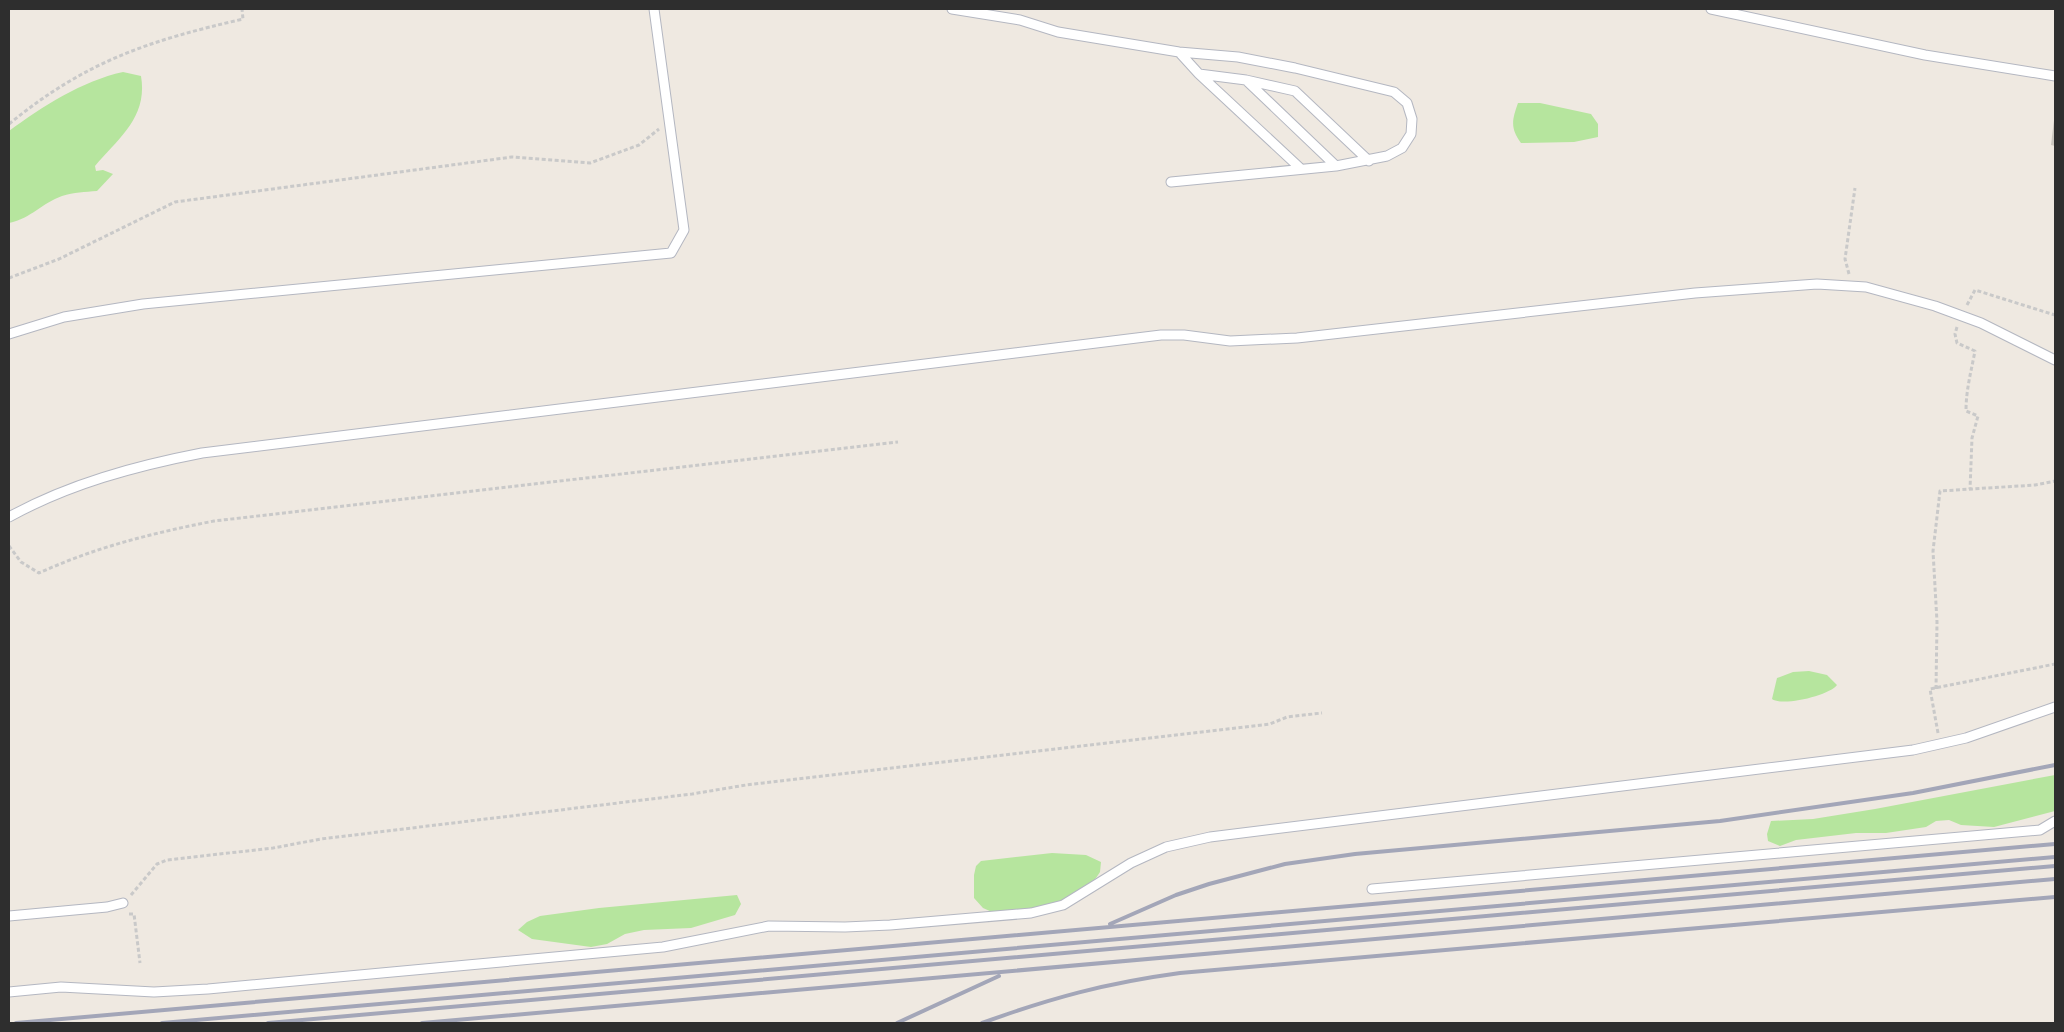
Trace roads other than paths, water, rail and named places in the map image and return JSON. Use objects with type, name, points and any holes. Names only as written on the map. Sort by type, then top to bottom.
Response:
[{"type":"lane","points":[[9,334],[64,317],[143,304],[671,252],[684,230],[654,9]]},
{"type":"lane","points":[[952,9],[1020,20],[1058,32],[1179,52],[1248,58],[1295,68],[1394,92],[1407,103],[1412,119],[1412,134],[1402,148],[1387,156],[1369,161],[1171,182]]},
{"type":"lane","points":[[1711,9],[1925,55],[2055,76]]},
{"type":"lane","points":[[1179,52],[1199,74],[1300,168]]},
{"type":"lane","points":[[1199,74],[1246,80],[1295,91],[1369,161]]},
{"type":"lane","points":[[1246,80],[1336,166]]},
{"type":"lane","points":[[9,517],[45,497],[146,464],[212,452],[1160,335],[1184,335],[1230,341],[1297,338],[1695,293],[1817,284],[1850,285],[1902,296],[1962,315],[2055,360]]},
{"type":"lane","points":[[9,992],[61,987],[154,992],[208,989],[663,947],[769,926],[845,927],[890,925],[1031,913],[1063,905],[1131,863],[1166,847],[1210,837],[1913,750],[1966,738],[2055,707]]},
{"type":"lane","points":[[1372,890],[2040,830],[2055,820]]},
{"type":"lane","points":[[9,916],[106,907],[123,903]]},
{"type":"railway","points":[[1110,924],[1176,895],[1209,884],[1285,864],[1355,854],[1720,821],[1913,793],[2055,765]]},
{"type":"railway","points":[[16,1023],[2055,844]]},
{"type":"railway","points":[[162,1023],[2055,857]]},
{"type":"railway","points":[[268,1023],[2055,866]]},
{"type":"railway","points":[[422,1023],[2055,879]]},
{"type":"railway","points":[[982,1023],[1079,992],[1180,973],[2055,897]]},
{"type":"railway","points":[[897,1023],[999,976]]}]
